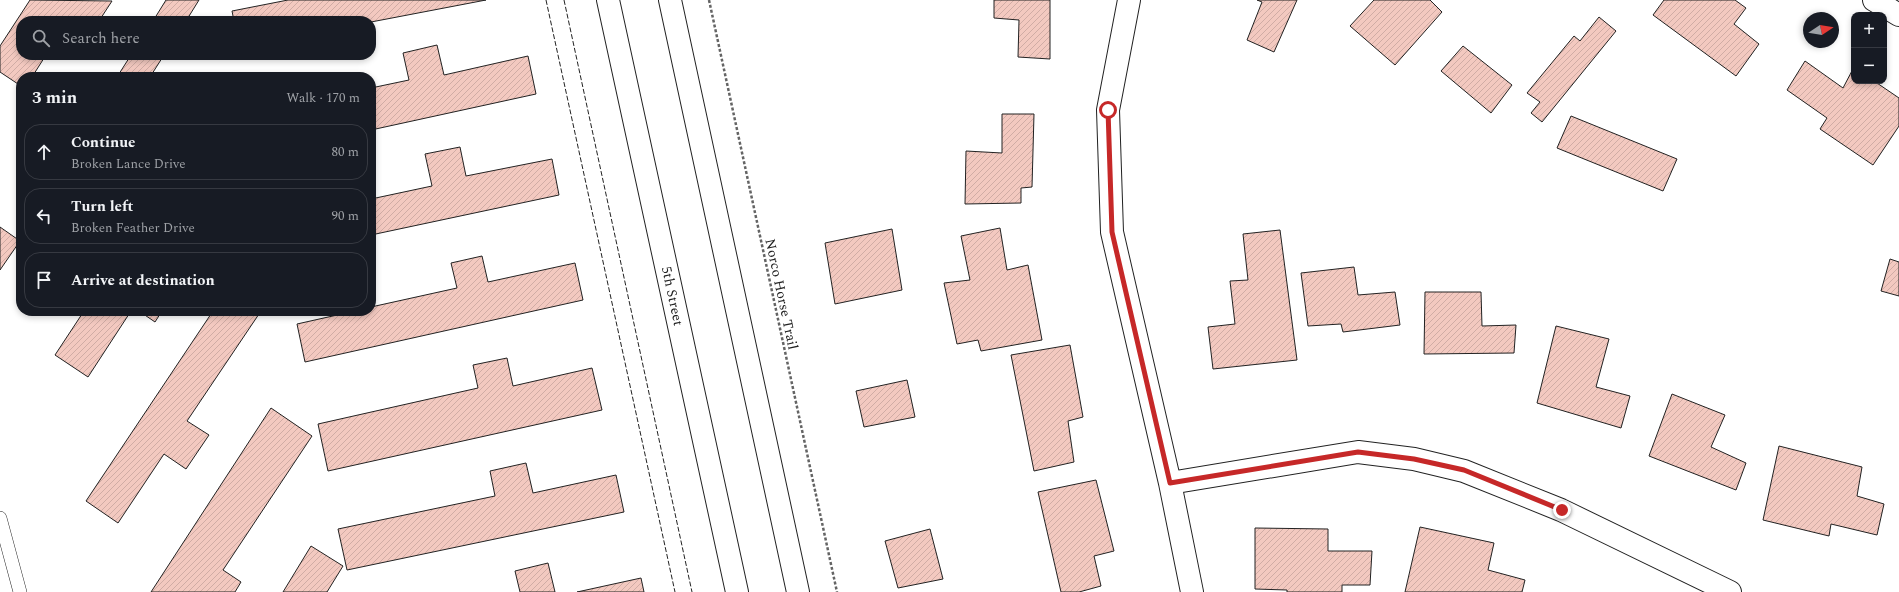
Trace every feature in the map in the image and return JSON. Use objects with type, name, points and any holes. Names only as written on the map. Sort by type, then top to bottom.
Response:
[{"type":"street","name":"5th Street","points":[[608,0],[737,592]]},
{"type":"street","points":[[670,0],[798,592]]},
{"type":"street","points":[[1129,0],[1108,110],[1112,232],[1170,483],[1192,592]]},
{"type":"street","points":[[1874,0],[1899,15]]},
{"type":"street","points":[[1170,483],[1358,452],[1414,459],[1464,470],[1562,510],[1730,592]]},
{"type":"lane","points":[[0,518],[20,592]]},
{"type":"path","name":"Norco Horse Trail","points":[[708,0],[836,592]]},
{"type":"building","points":[[30,0],[112,1],[102,16],[20,16]]},
{"type":"building","points":[[166,0],[199,0],[189,16],[156,16]]},
{"type":"building","points":[[288,0],[486,0],[376,21],[376,16],[233,16],[232,11]]},
{"type":"building","points":[[994,0],[1050,0],[1050,59],[1018,57],[1019,20],[994,18]]},
{"type":"building","points":[[1257,0],[1297,0],[1274,52],[1247,40],[1262,2]]},
{"type":"building","points":[[1374,0],[1430,0],[1442,12],[1395,65],[1350,26]]},
{"type":"building","points":[[1664,0],[1735,0],[1746,8],[1734,24],[1759,44],[1736,76],[1653,15]]},
{"type":"building","points":[[1599,17],[1616,31],[1542,122],[1531,113],[1540,102],[1527,93],[1574,36],[1580,41]]},
{"type":"building","points":[[16,21],[16,60],[43,60],[35,72],[16,72],[16,83],[0,72],[0,46]]},
{"type":"building","points":[[437,45],[444,75],[528,56],[536,94],[376,129],[376,87],[409,80],[403,53]]},
{"type":"building","points":[[1463,46],[1512,85],[1491,113],[1441,71]]},
{"type":"building","points":[[128,60],[161,60],[153,72],[120,72]]},
{"type":"building","points":[[1805,61],[1843,88],[1851,73],[1851,84],[1878,84],[1899,98],[1899,126],[1873,165],[1820,129],[1827,118],[1787,90]]},
{"type":"building","points":[[1002,114],[1034,114],[1032,187],[1021,188],[1021,203],[965,204],[966,151],[1002,153]]},
{"type":"building","points":[[1571,116],[1677,159],[1663,191],[1557,148]]},
{"type":"building","points":[[460,147],[466,176],[552,159],[559,195],[376,234],[376,198],[432,186],[425,154]]},
{"type":"building","points":[[0,227],[16,238],[16,247],[0,270]]},
{"type":"building","points":[[1000,228],[1007,270],[1028,265],[1042,340],[981,351],[978,340],[957,344],[944,283],[970,280],[961,236]]},
{"type":"building","points":[[892,229],[902,290],[835,304],[825,243]]},
{"type":"building","points":[[1280,230],[1297,360],[1213,369],[1208,327],[1235,324],[1230,281],[1248,280],[1243,234]]},
{"type":"building","points":[[482,256],[488,282],[575,263],[583,300],[305,362],[297,324],[333,316],[376,316],[376,306],[457,288],[451,263]]},
{"type":"building","points":[[1890,259],[1899,262],[1899,296],[1881,291]]},
{"type":"building","points":[[1354,267],[1358,295],[1395,292],[1400,325],[1343,332],[1341,324],[1308,326],[1301,273]]},
{"type":"building","points":[[1425,292],[1481,292],[1482,326],[1516,325],[1514,353],[1424,354]]},
{"type":"building","points":[[81,316],[128,316],[88,377],[55,355]]},
{"type":"building","points":[[146,316],[159,316],[155,322]]},
{"type":"building","points":[[210,316],[258,316],[187,421],[209,435],[186,469],[164,454],[118,523],[86,501]]},
{"type":"building","points":[[1556,326],[1609,339],[1596,387],[1630,396],[1621,428],[1537,403]]},
{"type":"building","points":[[1070,345],[1083,417],[1068,421],[1074,462],[1034,471],[1011,355]]},
{"type":"building","points":[[507,358],[513,386],[592,368],[602,410],[328,471],[318,424],[478,388],[473,365]]},
{"type":"building","points":[[907,380],[915,417],[864,427],[856,391]]},
{"type":"building","points":[[1672,394],[1725,415],[1711,447],[1746,463],[1736,490],[1649,456]]},
{"type":"building","points":[[271,408],[312,436],[223,570],[241,582],[235,592],[151,592]]},
{"type":"building","points":[[1779,446],[1862,467],[1857,496],[1884,504],[1877,535],[1831,524],[1829,536],[1763,520]]},
{"type":"building","points":[[526,463],[533,493],[616,475],[624,512],[347,570],[338,529],[495,496],[490,471]]},
{"type":"building","points":[[1096,480],[1114,551],[1094,556],[1101,586],[1079,592],[1061,592],[1038,492]]},
{"type":"building","points":[[1420,527],[1494,543],[1488,570],[1525,580],[1522,592],[1405,592]]},
{"type":"building","points":[[1255,528],[1328,529],[1328,551],[1372,551],[1370,585],[1342,585],[1342,592],[1287,592],[1287,590],[1255,589]]},
{"type":"building","points":[[930,529],[943,579],[898,588],[885,541]]},
{"type":"building","points":[[311,546],[343,566],[327,592],[283,592]]},
{"type":"building","points":[[548,563],[555,592],[520,592],[515,571]]},
{"type":"building","points":[[641,578],[644,592],[577,592]]},
{"type":"fence","points":[[546,0],[675,592]]},
{"type":"fence","points":[[564,0],[692,592]]},
{"type":"route","points":[[1108,110],[1112,232],[1170,483],[1358,452],[1414,459],[1464,470],[1562,510]]}]
